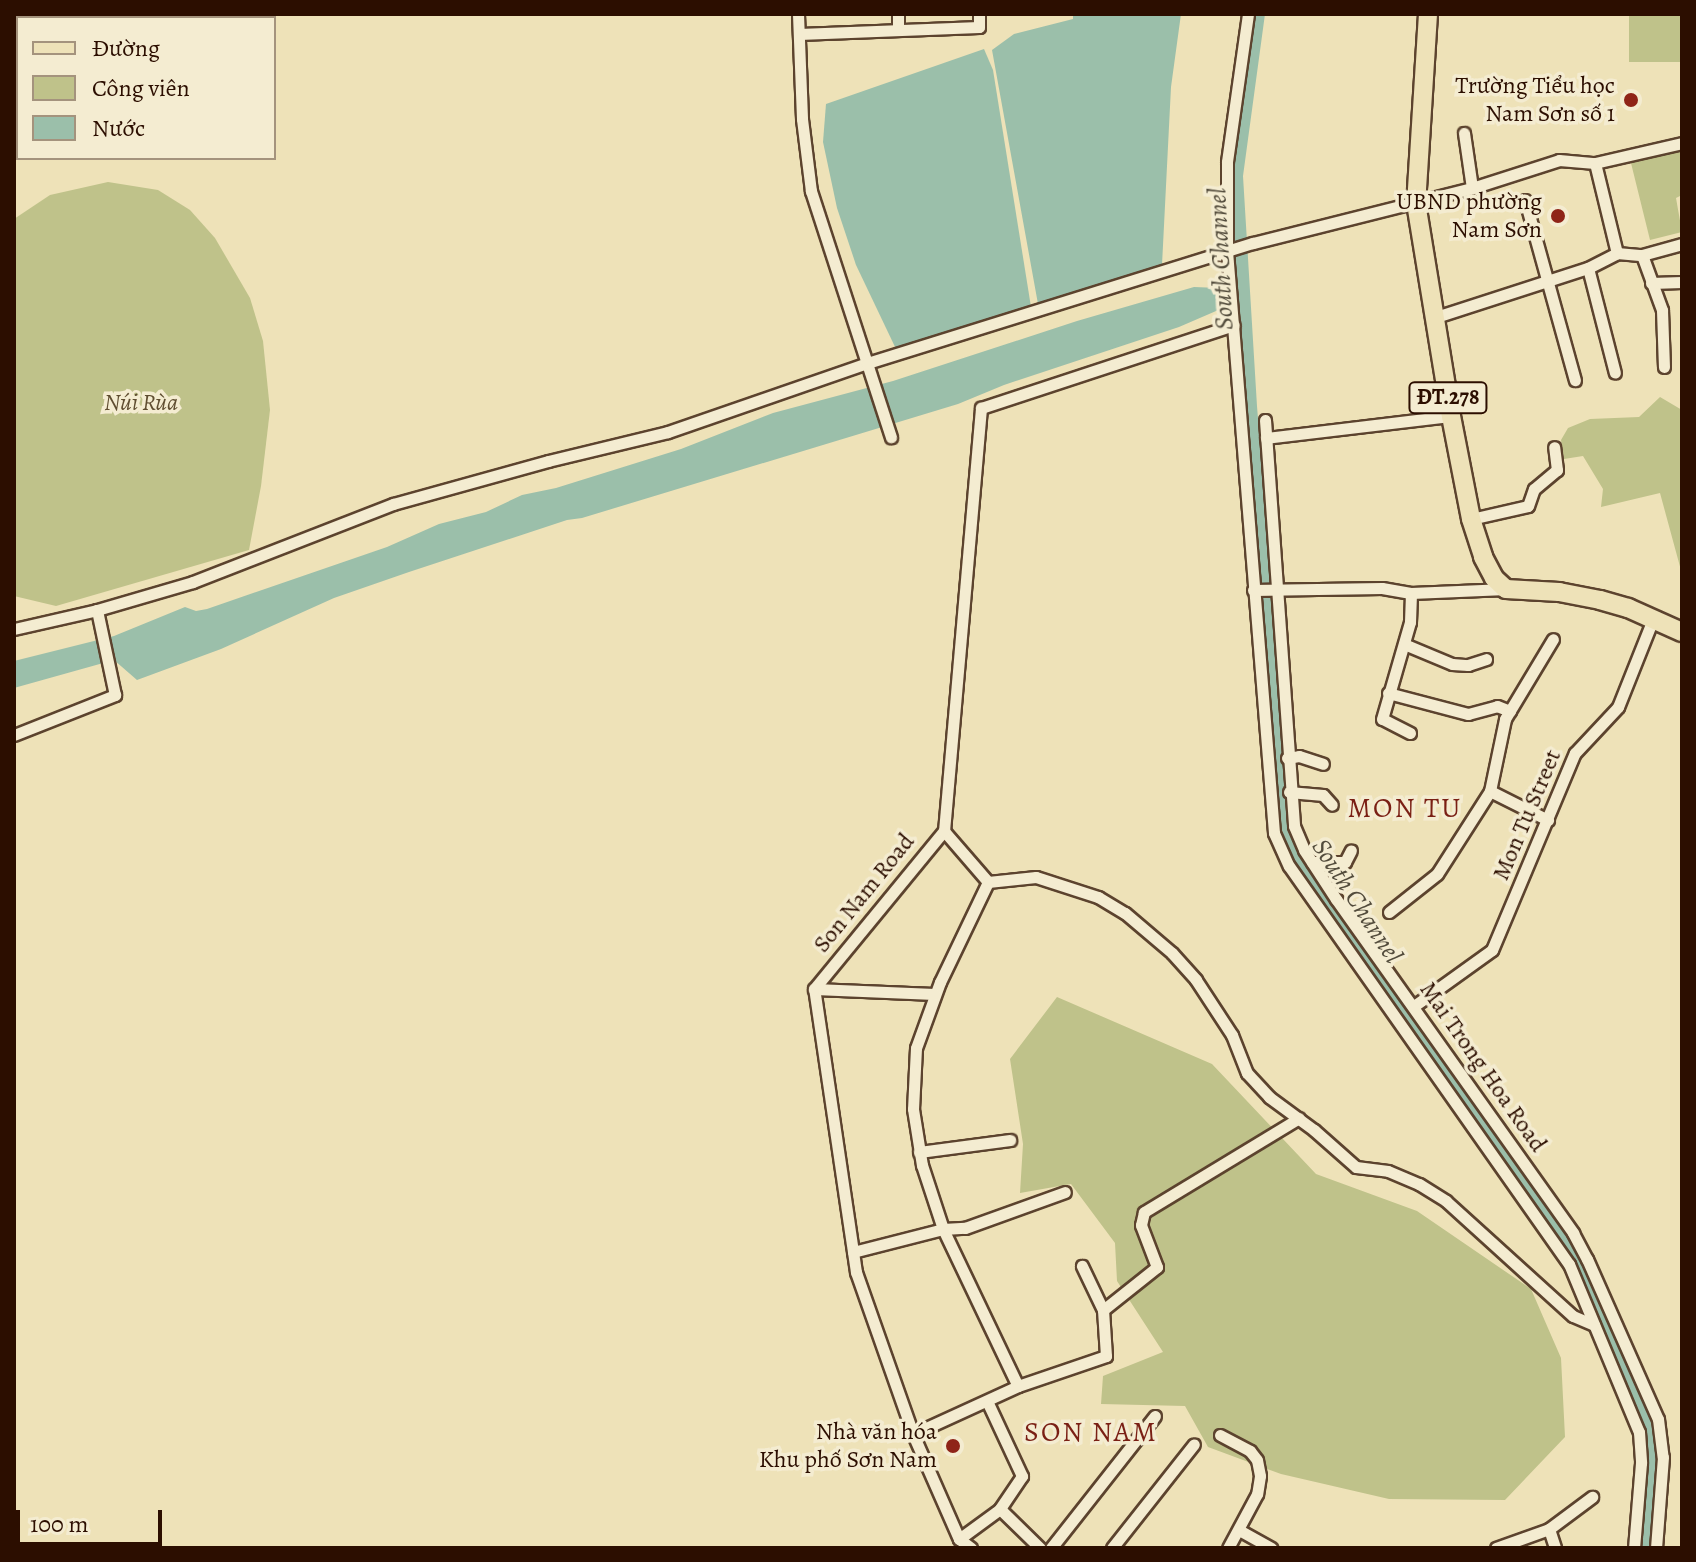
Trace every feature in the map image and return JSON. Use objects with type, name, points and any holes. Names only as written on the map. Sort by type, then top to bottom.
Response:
[{"type":"main road","name":"ĐT.278","points":[[1428,14],[1416,203],[1471,519],[1494,578],[1506,589]]},
{"type":"main road","points":[[1506,589],[1559,592],[1600,600],[1682,632]]},
{"type":"street","points":[[798,14],[802,119],[811,191],[891,437]]},
{"type":"street","points":[[898,14],[898,29]]},
{"type":"street","points":[[799,34],[979,27],[979,14]]},
{"type":"street","points":[[1248,14],[1228,153],[1227,251],[1270,804],[1279,850],[1569,1264],[1636,1421],[1641,1441],[1634,1548]]},
{"type":"street","points":[[1464,133],[1472,188]]},
{"type":"street","points":[[14,629],[97,610],[193,582],[393,504],[668,432],[1253,243],[1472,188],[1559,160],[1595,163],[1682,143]]},
{"type":"street","points":[[1595,163],[1617,253]]},
{"type":"street","points":[[1525,200],[1575,380]]},
{"type":"street","points":[[1436,317],[1588,268],[1617,253],[1642,255],[1682,244]]},
{"type":"street","points":[[1642,255],[1662,310],[1664,367]]},
{"type":"street","points":[[1588,268],[1615,373]]},
{"type":"street","points":[[1651,283],[1682,282]]},
{"type":"street","name":"Son Nam Road","points":[[971,1548],[959,1539],[913,1434],[856,1272],[814,989],[944,831],[981,408],[1234,325]]},
{"type":"street","points":[[1266,438],[1451,416]]},
{"type":"street","name":"Mai Trong Hoa Road","points":[[1265,420],[1289,792],[1294,826],[1312,862],[1573,1233],[1654,1404],[1663,1457],[1656,1548]]},
{"type":"street","points":[[1471,519],[1528,506],[1534,489],[1557,470],[1554,447]]},
{"type":"street","points":[[1253,590],[1382,588],[1411,593],[1506,589]]},
{"type":"street","points":[[1410,733],[1382,719],[1410,622],[1411,593]]},
{"type":"street","points":[[14,735],[115,695],[97,610]]},
{"type":"street","name":"Mon Tu Street","points":[[1414,1006],[1492,950],[1575,753],[1618,707],[1653,619]]},
{"type":"street","points":[[1389,912],[1437,874],[1490,791],[1505,719],[1553,639]]},
{"type":"street","points":[[1404,644],[1452,664],[1468,665],[1486,659]]},
{"type":"street","points":[[1388,693],[1468,714],[1497,706],[1510,711]]},
{"type":"street","points":[[1287,758],[1299,756],[1323,764]]},
{"type":"street","points":[[1490,791],[1548,820]]},
{"type":"street","points":[[1289,792],[1323,795],[1332,805]]},
{"type":"street","points":[[944,831],[988,882]]},
{"type":"street","points":[[1312,862],[1345,862],[1351,850]]},
{"type":"street","points":[[988,882],[1036,877],[1059,882],[1098,897],[1125,913],[1172,953],[1196,980],[1228,1027],[1247,1073],[1269,1097],[1299,1118],[1356,1167],[1388,1171],[1419,1184],[1446,1201],[1573,1316],[1594,1325]]},
{"type":"street","points":[[988,882],[935,994],[916,1048],[912,1077],[919,1152],[943,1229],[1018,1386]]},
{"type":"street","points":[[814,989],[935,994]]},
{"type":"street","points":[[1103,1310],[1157,1267],[1141,1225],[1144,1212],[1299,1118]]},
{"type":"street","points":[[919,1152],[1010,1140]]},
{"type":"street","points":[[853,1252],[943,1229],[965,1228],[1065,1192]]},
{"type":"street","points":[[913,1434],[1018,1386],[1106,1356],[1103,1310],[1082,1266]]},
{"type":"street","points":[[959,1539],[1000,1509],[1022,1476],[987,1401]]},
{"type":"street","points":[[1051,1548],[1155,1416]]},
{"type":"street","points":[[1220,1435],[1250,1451],[1259,1469],[1257,1494],[1228,1548]]},
{"type":"street","points":[[1112,1548],[1194,1444]]},
{"type":"street","points":[[1496,1548],[1549,1529],[1592,1497]]},
{"type":"street","points":[[1000,1509],[1040,1548]]},
{"type":"street","points":[[1549,1529],[1555,1548]]},
{"type":"street","points":[[1239,1530],[1271,1548]]},
{"type":"green space","points":[[1629,14],[1682,14],[1682,62],[1629,62]]},
{"type":"green space","points":[[1682,147],[1682,195],[1676,198],[1682,232],[1650,240],[1630,159]]},
{"type":"green space","name":"Núi Rùa","points":[[108,182],[158,190],[190,210],[215,238],[250,298],[263,341],[270,410],[261,486],[249,550],[56,606],[14,596],[14,219],[50,195]]},
{"type":"green space","points":[[1660,397],[1682,410],[1682,574],[1660,493],[1601,507],[1603,489],[1583,456],[1564,459],[1561,440],[1568,428],[1590,419],[1639,417]]},
{"type":"green space","points":[[1057,997],[1212,1064],[1316,1174],[1417,1211],[1531,1289],[1561,1358],[1565,1437],[1505,1500],[1389,1499],[1281,1474],[1208,1447],[1185,1406],[1101,1404],[1103,1376],[1163,1352],[1117,1281],[1115,1243],[1071,1184],[1020,1193],[1023,1144],[1010,1059]]},
{"type":"water","points":[[1073,14],[1181,14],[1171,87],[1162,265],[1159,269],[1038,304],[992,50],[1014,34],[1073,19]]},
{"type":"water","name":"South Channel","points":[[1254,14],[1265,14],[1243,176],[1257,406],[1290,825],[1577,1248],[1656,1430],[1659,1454],[1650,1548],[1640,1548],[1647,1472],[1646,1431],[1569,1254],[1294,864],[1279,822],[1232,232],[1234,159]]},
{"type":"water","points":[[984,49],[993,70],[1031,307],[896,349],[856,265],[837,208],[823,142],[826,104]]},
{"type":"water","points":[[1194,287],[1219,288],[1226,303],[1223,308],[1179,327],[1004,385],[958,404],[567,520],[409,572],[334,598],[221,649],[137,680],[114,660],[14,688],[14,661],[114,636],[185,607],[196,611],[207,609],[387,547],[439,524],[486,512],[522,495],[556,488],[681,449],[773,413],[893,381],[1077,321]]},
{"type":"place","name":"Trường Tiểu học Nam Sơn số 1","points":[[1631,100]]},
{"type":"place","name":"UBND phường Nam Sơn","points":[[1558,216]]},
{"type":"place","name":"Nhà văn hóa Khu phố Sơn Nam","points":[[953,1446]]},
{"type":"district","name":"MON TU","points":[[1405,808]]},
{"type":"district","name":"SON NAM","points":[[1091,1432]]}]
